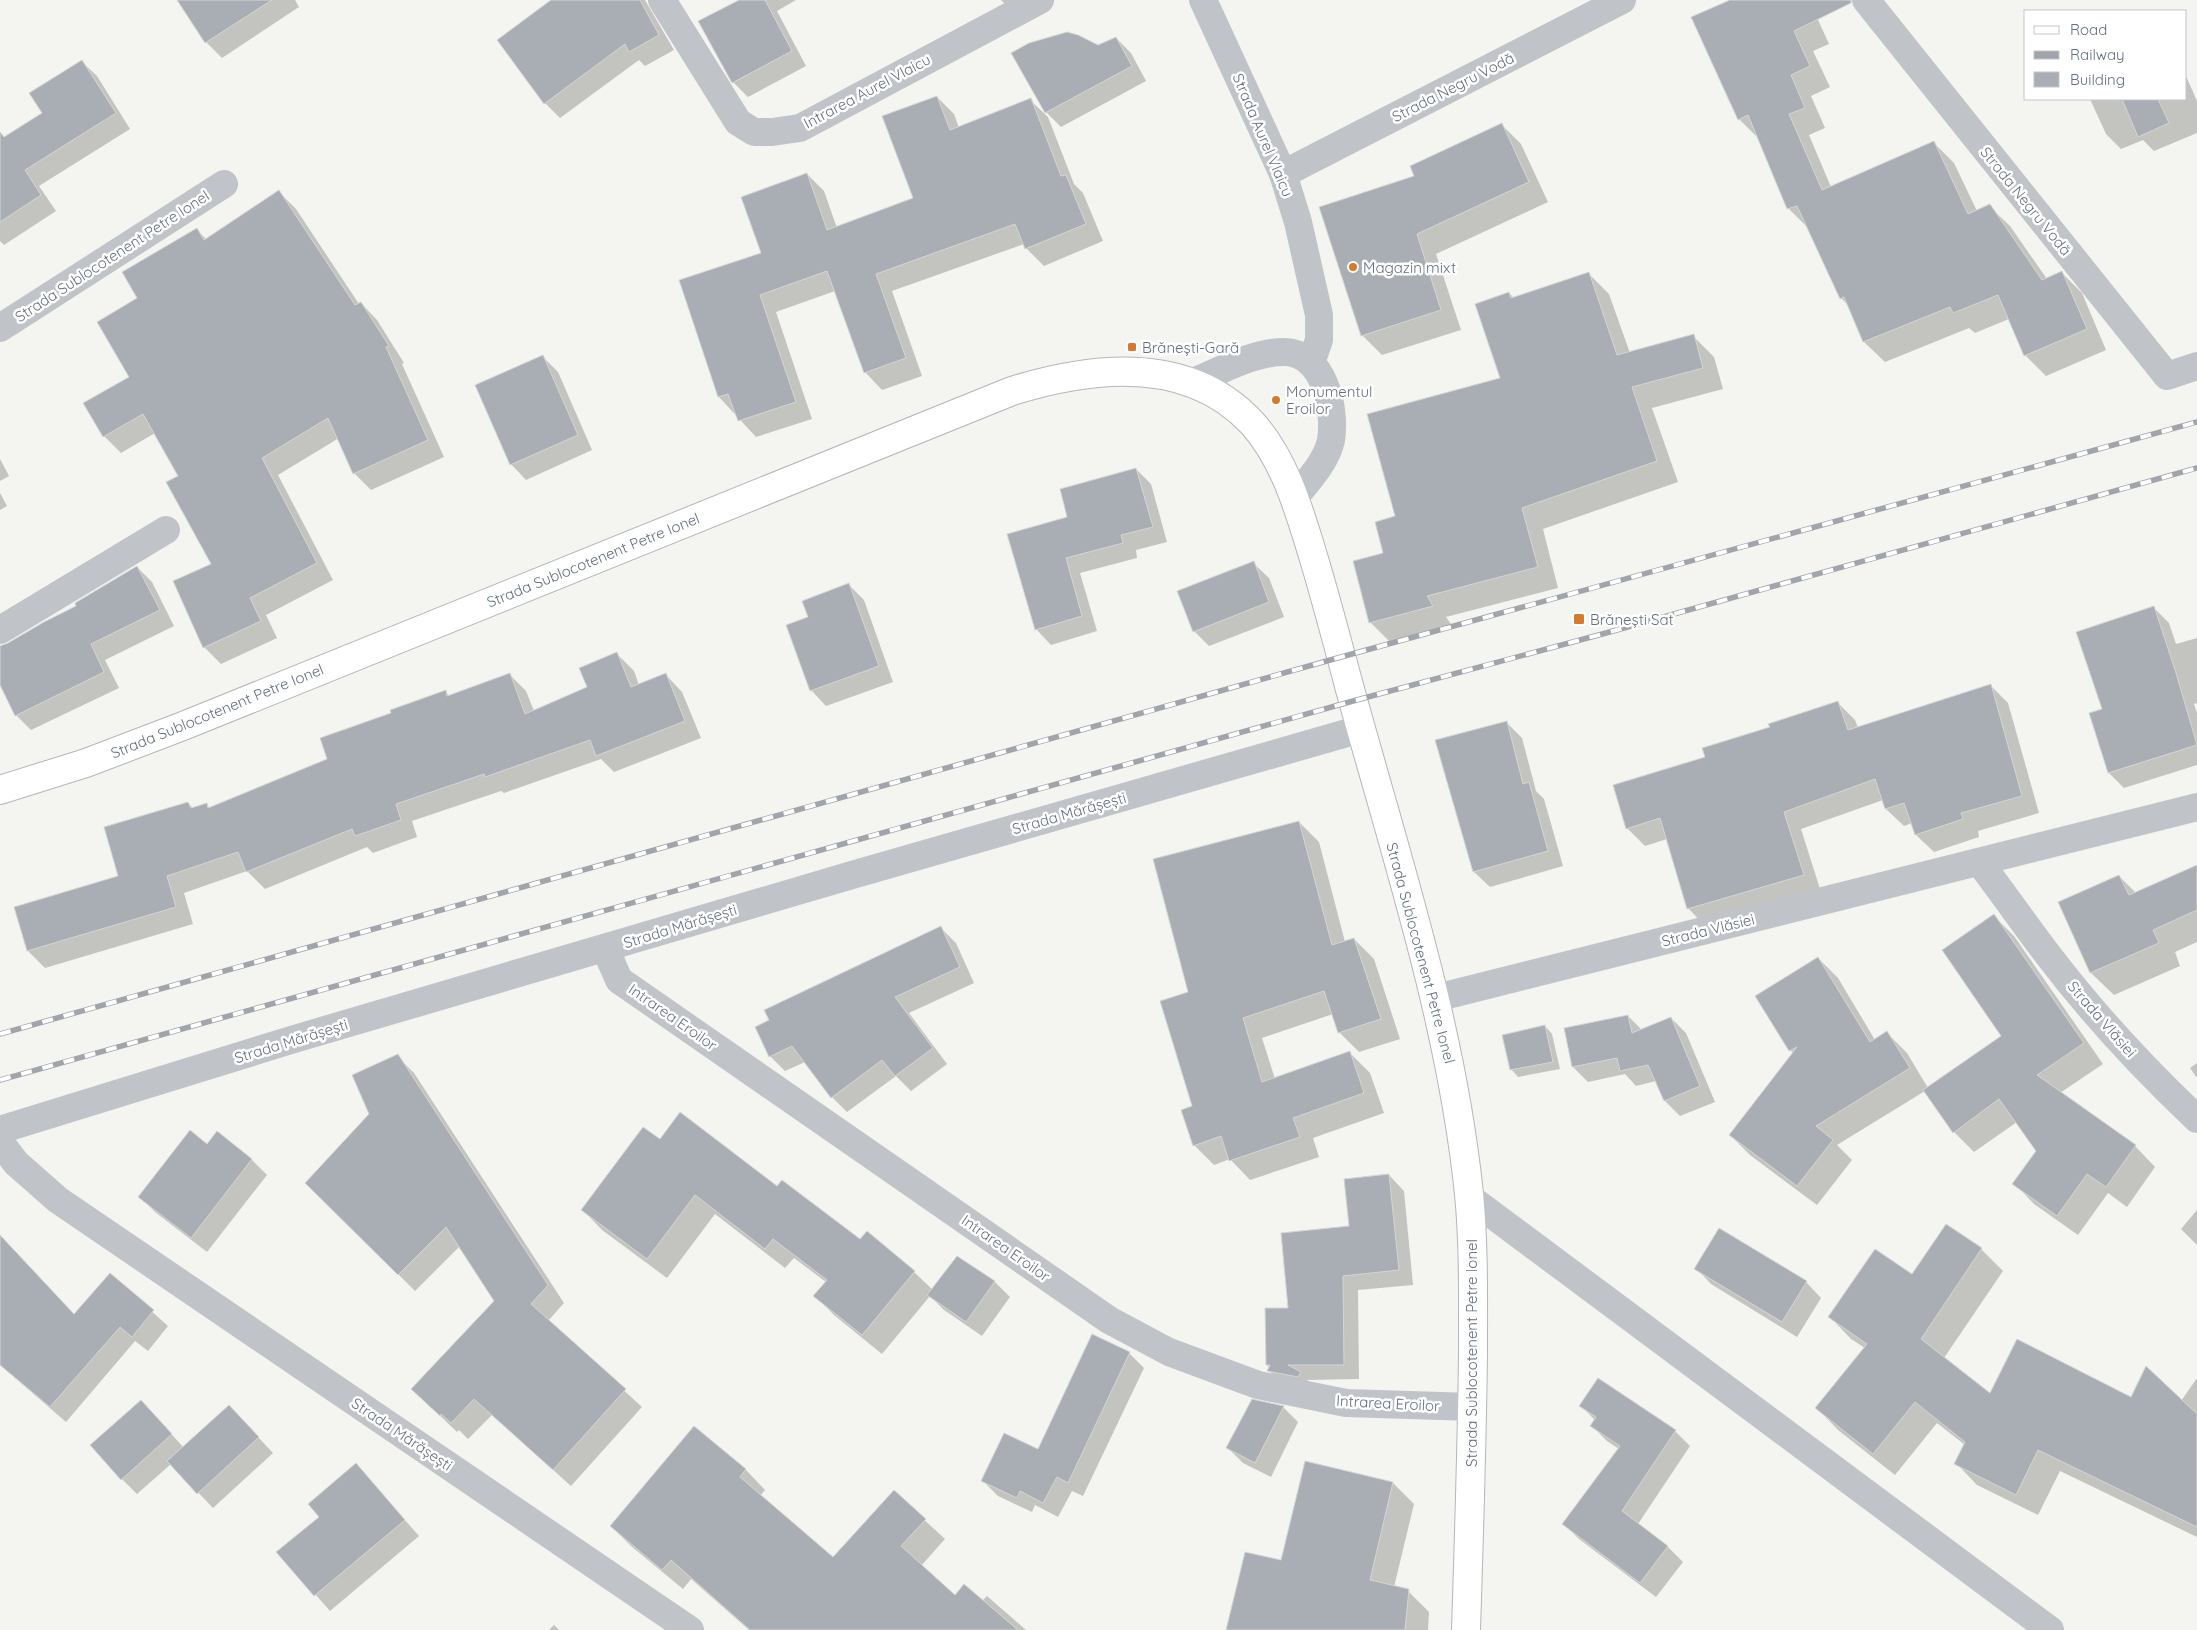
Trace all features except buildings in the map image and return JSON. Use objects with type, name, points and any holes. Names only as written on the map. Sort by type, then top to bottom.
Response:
[{"type":"main road","name":"Strada Sublocotenent Petre Ionel","points":[[0,790],[86,763],[174,729],[1012,391],[1083,374],[1142,371],[1193,382],[1216,394],[1251,422],[1273,453],[1294,498],[1332,618],[1436,998],[1452,1073],[1470,1198],[1473,1304],[1466,1630]]},
{"type":"street","name":"Intrarea Aurel Vlaicu","points":[[662,0],[738,122],[754,132],[772,132],[800,128],[1040,0]]},
{"type":"street","name":"Strada Aurel Vlaicu","points":[[1203,0],[1283,174],[1298,222],[1319,315],[1319,340],[1311,362]]},
{"type":"street","name":"Strada Negru Vodă","points":[[1283,174],[1622,0]]},
{"type":"street","name":"Strada Negru Vodă","points":[[1866,0],[2167,376],[2197,366]]},
{"type":"street","name":"Strada Sublocotenent Petre Ionel","points":[[0,328],[224,184]]},
{"type":"street","points":[[1193,382],[1246,361],[1271,354],[1286,352],[1299,355],[1311,362],[1321,374],[1325,388],[1332,421],[1331,441],[1320,464],[1294,498]]},
{"type":"street","points":[[0,630],[166,530]]},
{"type":"street","name":"Strada Mărășești","points":[[0,1130],[291,1040],[852,875],[1361,729]]},
{"type":"street","name":"Strada Vlăsiei","points":[[1436,998],[2197,807]]},
{"type":"street","name":"Strada Vlăsiei","points":[[1980,862],[2048,956],[2104,1023],[2153,1077],[2197,1119]]},
{"type":"street","name":"Intrarea Eroilor","points":[[605,948],[619,980],[1109,1320],[1169,1352],[1258,1385],[1346,1403],[1472,1407]]},
{"type":"street","name":"Strada Mărășești","points":[[0,1142],[16,1163],[58,1200],[690,1630]]},
{"type":"street","points":[[1470,1198],[2050,1630]]},
{"type":"railway","points":[[0,1034],[1341,657],[2197,422]]},
{"type":"railway","points":[[0,1080],[1353,701],[1606,633],[2197,468]]},
{"type":"place","name":"Magazin mixt","points":[[1353,267]]},
{"type":"place","name":"Brănești-Gară","points":[[1132,347]]},
{"type":"place","name":"Monumentul Eroilor","points":[[1276,400]]},
{"type":"place","name":"Brănești Sat","points":[[1579,619]]}]
